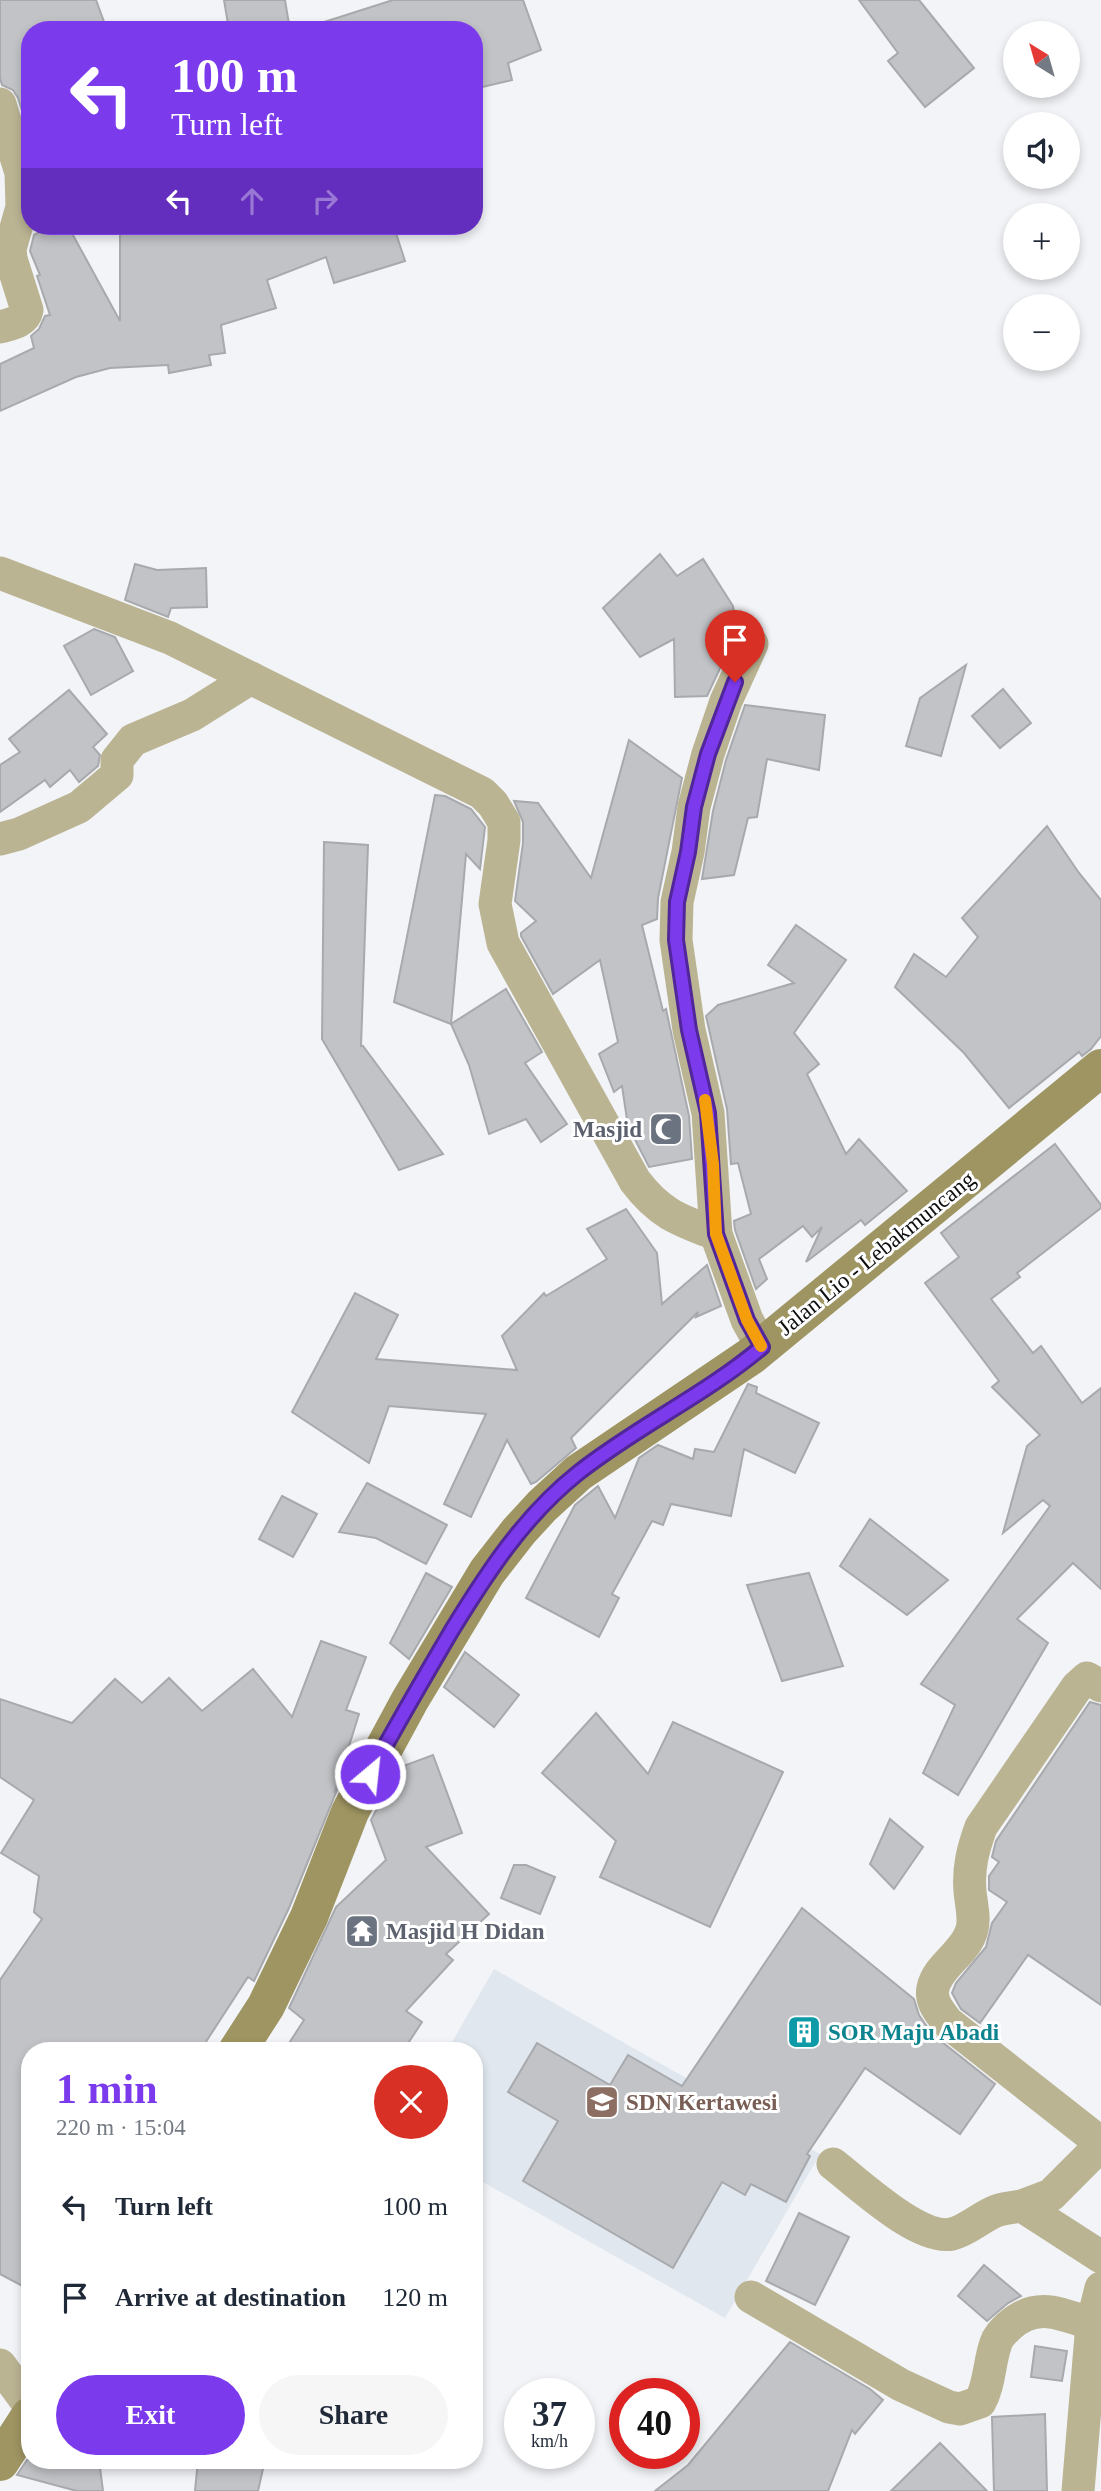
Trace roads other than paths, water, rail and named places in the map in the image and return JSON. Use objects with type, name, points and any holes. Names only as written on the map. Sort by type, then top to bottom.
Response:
[{"type":"street","points":[[0,104],[21,173]]},
{"type":"street","points":[[0,327],[22,319],[27,310],[10,249],[21,210]]},
{"type":"street","points":[[0,573],[170,638],[482,793],[493,804],[503,822],[495,904],[503,943],[516,970],[529,988],[545,1022],[635,1181],[648,1198],[670,1216],[716,1234]]},
{"type":"street","points":[[752,644],[726,701],[694,807],[677,902],[676,940],[689,1030],[708,1113],[716,1234],[747,1320],[762,1347]]},
{"type":"street","points":[[0,839],[19,834],[79,807],[117,775],[117,760],[133,740],[192,715],[251,678]]},
{"type":"street","name":"Jalan Lio - Lebakmuncang","points":[[243,2042],[266,2006],[309,1917],[350,1812],[410,1700],[488,1572],[534,1514],[578,1473],[762,1347],[1101,1068]]},
{"type":"street","points":[[833,2164],[909,2221],[936,2233],[954,2234],[998,2210],[1022,2206],[1051,2195],[1101,2144],[947,2022],[934,2005],[933,1989],[940,1974],[972,1931],[969,1870],[981,1827],[1077,1687],[1087,1678],[1101,1686]]},
{"type":"street","points":[[1022,2206],[1101,2257]]},
{"type":"street","points":[[1078,2491],[1092,2324],[1101,2288]]},
{"type":"street","points":[[751,2297],[901,2385],[949,2407],[960,2409],[981,2402],[995,2344],[999,2335],[1018,2318],[1040,2310],[1092,2324]]},
{"type":"street","points":[[0,2365],[21,2394]]},
{"type":"street","points":[[0,2462],[21,2430]]},
{"type":"place","name":"Masjid","points":[[666,1129]]},
{"type":"place","name":"Masjid H Didan","points":[[362,1931]]},
{"type":"place","name":"SOR Maju Abadi","points":[[804,2032]]},
{"type":"place","name":"SDN Kertawesi","points":[[602,2102]]}]
